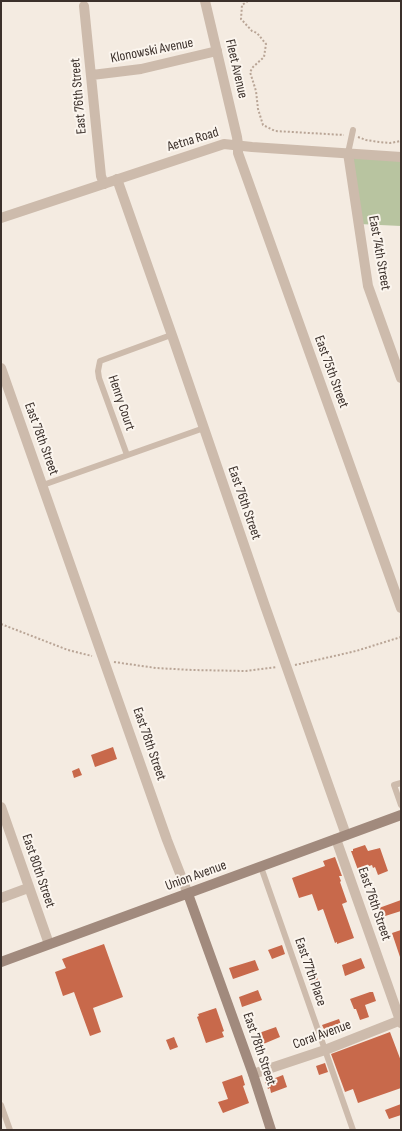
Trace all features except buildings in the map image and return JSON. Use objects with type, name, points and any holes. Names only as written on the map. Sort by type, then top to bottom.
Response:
[{"type":"main road","name":"Union Avenue","points":[[1,962],[401,815]]},
{"type":"main road","name":"East 78th Street","points":[[188,894],[253,1074],[271,1130]]},
{"type":"street","name":"Fleet Avenue","points":[[205,1],[238,144]]},
{"type":"street","name":"East 76th Street","points":[[84,6],[101,176],[104,184]]},
{"type":"street","name":"Klonowski Avenue","points":[[92,75],[141,69],[217,51]]},
{"type":"street","name":"Aetna Road","points":[[1,216],[117,180],[224,144],[401,157]]},
{"type":"street","name":"East 75th Street","points":[[238,144],[238,154],[401,608]]},
{"type":"street","name":"East 74th Street","points":[[348,153],[368,286],[401,378]]},
{"type":"street","name":"East 76th Street","points":[[117,180],[346,835]]},
{"type":"street","name":"East 78th Street","points":[[1,368],[167,840],[188,894]]},
{"type":"street","name":"East 80th Street","points":[[1,808],[49,944]]},
{"type":"street","name":"East 76th Street","points":[[336,839],[401,1021]]},
{"type":"street","points":[[1,898],[28,888]]},
{"type":"street","name":"Coral Avenue","points":[[253,1074],[325,1050],[401,1021]]},
{"type":"lane","points":[[348,153],[352,133]]},
{"type":"lane","name":"Henry Court","points":[[127,455],[99,378],[98,371],[100,361],[171,335]]},
{"type":"lane","points":[[43,485],[204,428]]},
{"type":"lane","points":[[401,783],[394,785],[401,805]]},
{"type":"lane","name":"East 77th Place","points":[[261,867],[353,1130]]},
{"type":"lane","points":[[1,1105],[2,1113],[10,1130]]},
{"type":"path","points":[[248,1],[242,5],[241,19],[252,31],[257,33],[266,44],[264,57],[253,67],[250,72],[256,91],[258,109],[263,125],[275,131],[352,133],[366,140],[390,143],[401,141]]},
{"type":"path","points":[[1,624],[68,650],[96,657]]},
{"type":"path","points":[[292,665],[356,651],[401,637]]},
{"type":"path","points":[[110,661],[144,667],[192,670],[246,671],[281,666]]},
{"type":"green space","points":[[348,153],[401,157],[401,226],[359,224]]}]
